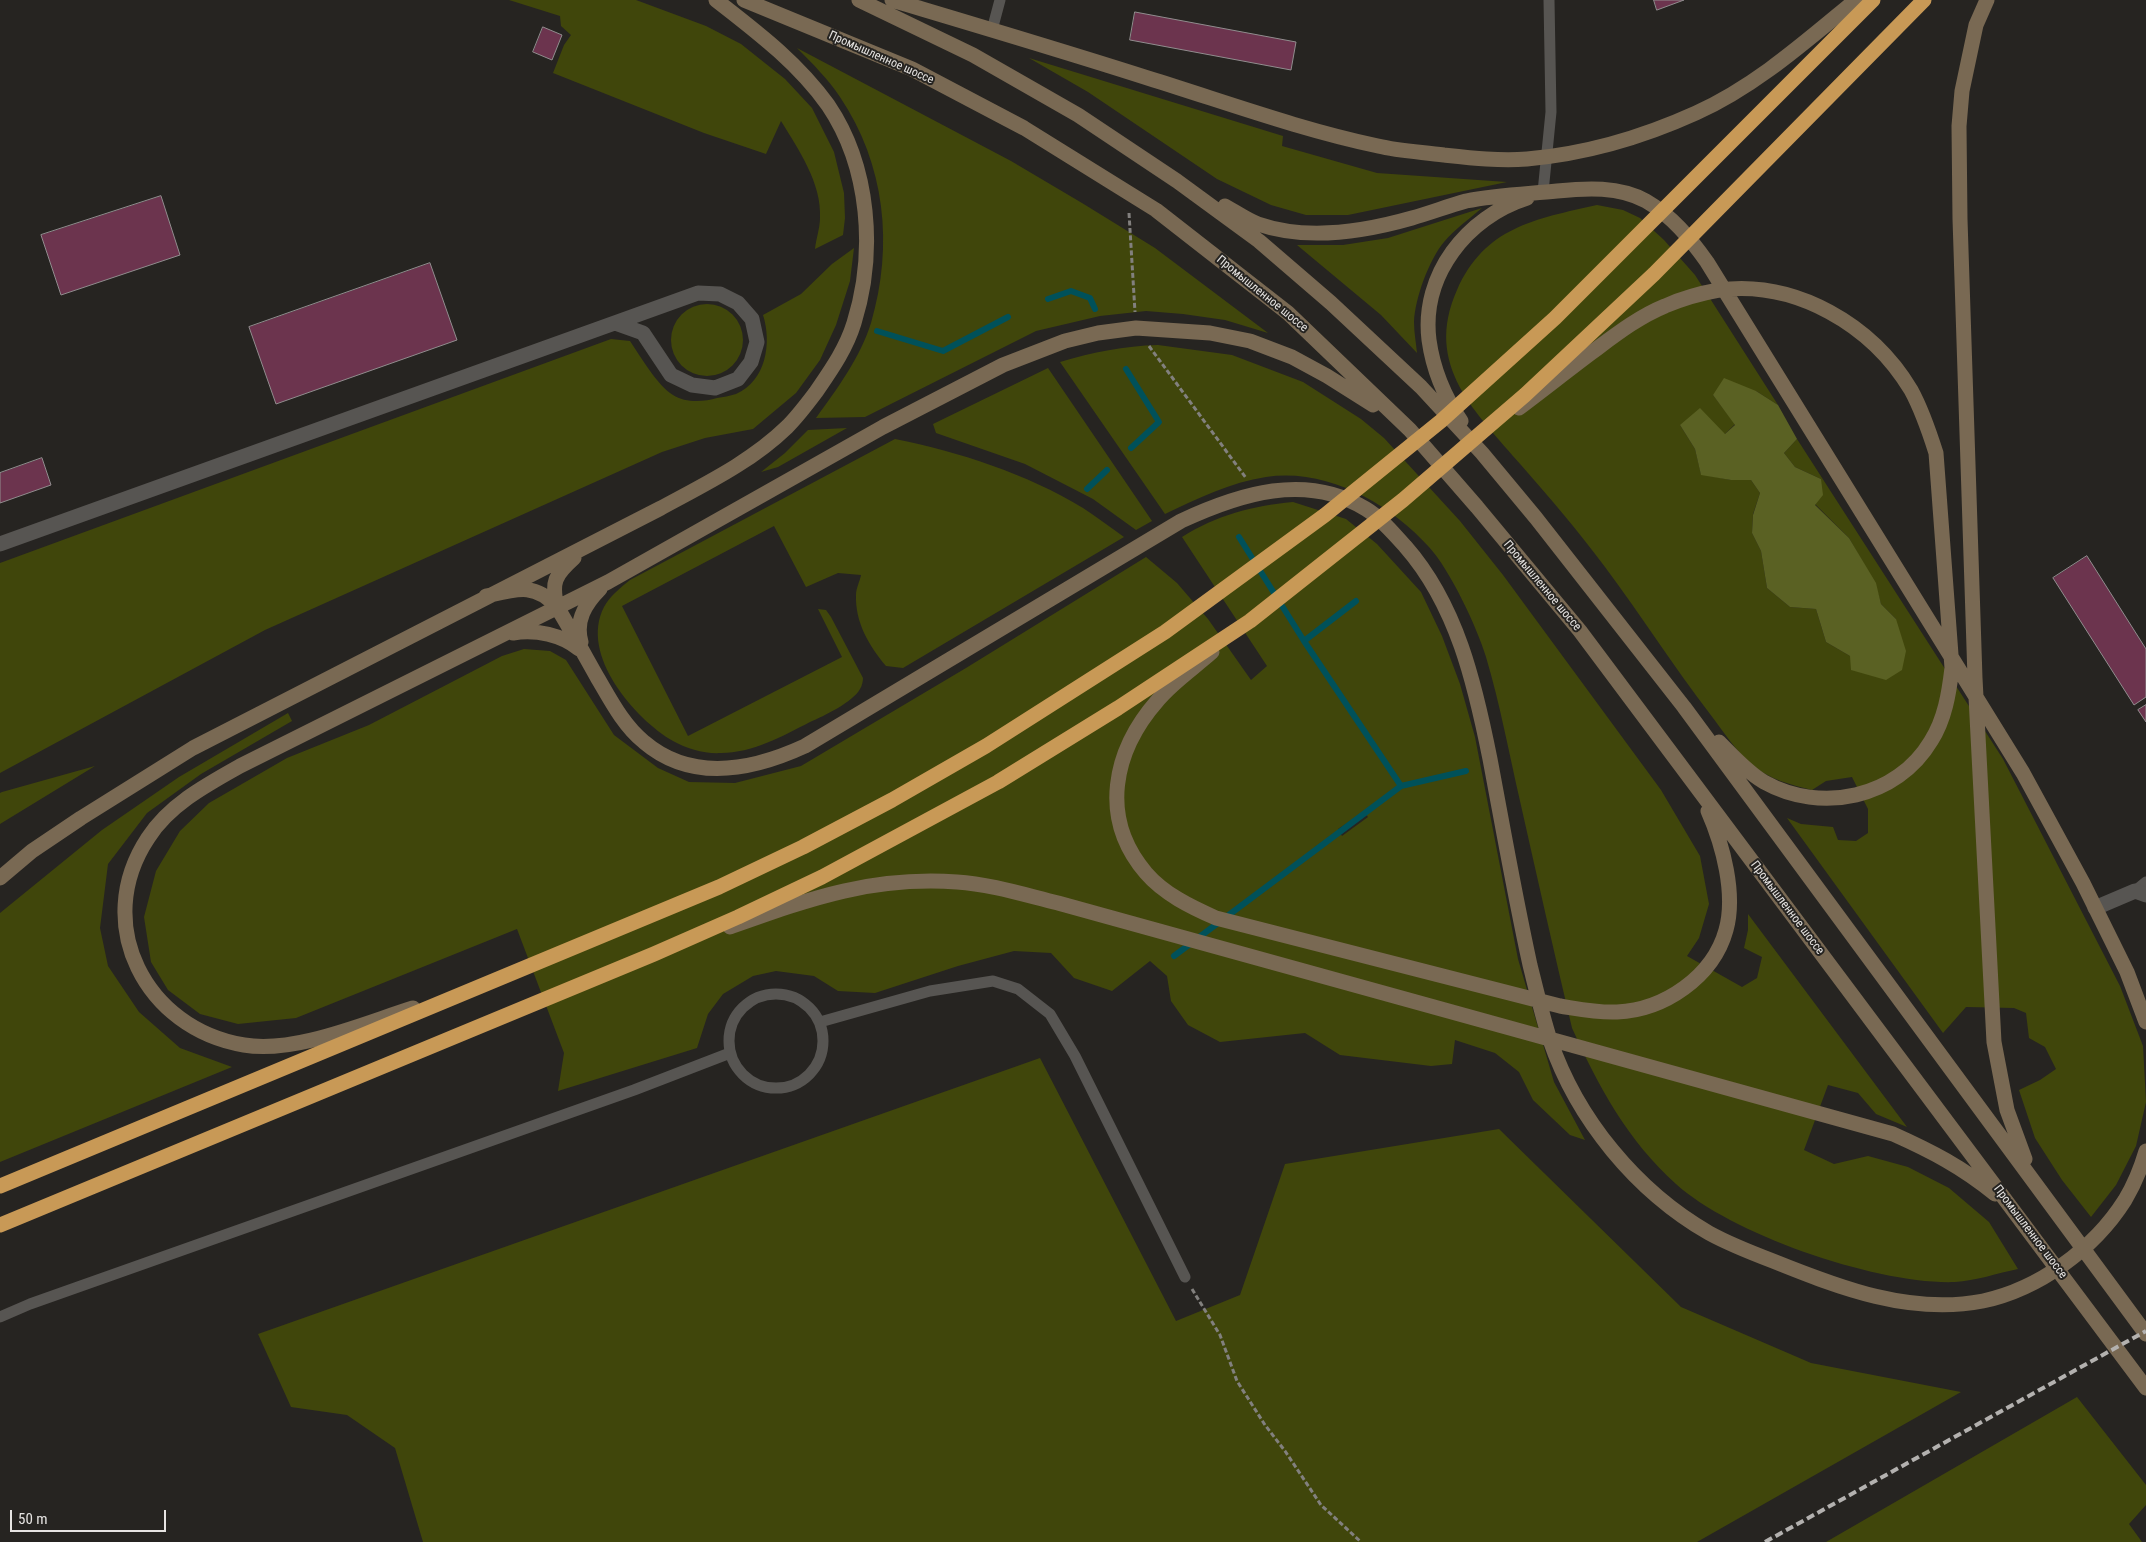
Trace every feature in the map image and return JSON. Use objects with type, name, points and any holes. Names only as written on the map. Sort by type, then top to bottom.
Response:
[{"type":"highway","points":[[0,1186],[719,887],[803,847],[892,800],[994,741],[1165,632],[1250,572],[1379,472],[1499,370],[1629,246],[1872,0]]},
{"type":"highway","points":[[0,1225],[738,918],[822,877],[998,782],[1118,708],[1250,621],[1396,506],[1464,449],[1525,395],[1654,274],[1924,0]]},
{"type":"main road","points":[[0,878],[32,852],[81,818],[193,748],[736,467],[764,448],[796,418],[837,362],[854,324],[861,296],[868,244],[864,207],[856,168],[844,134],[828,106],[787,58],[761,34],[716,0]]},
{"type":"main road","name":"Промышленное шоссе","points":[[744,0],[912,69],[1024,128],[1156,210],[1288,313],[1410,430],[1580,631],[2146,1388]]},
{"type":"main road","points":[[858,0],[973,55],[1078,116],[1177,181],[1259,241],[1331,303],[1421,387],[1482,453],[1542,526],[1684,707],[2146,1334]]},
{"type":"main road","points":[[892,0],[1313,130],[1378,146],[1489,159],[1527,159],[1582,150],[1620,141],[1660,128],[1698,112],[1734,94],[1764,73],[1856,0]]},
{"type":"main road","points":[[1987,0],[1976,25],[1962,90],[1959,126],[1975,678],[1994,1042],[2007,1110],[2019,1146],[2042,1191]]},
{"type":"main road","points":[[1177,181],[1258,224],[1292,231],[1328,233],[1362,230],[1466,202],[1507,194],[1595,189],[1620,192],[1644,200],[1666,214],[1692,242],[1707,262],[1855,498],[2023,772],[2127,972],[2146,1022]]},
{"type":"main road","points":[[1482,453],[1443,390],[1434,365],[1429,338],[1430,311],[1435,285],[1446,261],[1462,238],[1485,217],[1511,202],[1543,192]]},
{"type":"main road","points":[[1464,449],[1637,321],[1664,306],[1719,290],[1764,291],[1781,294],[1830,312],[1869,338],[1885,356],[1910,389],[1928,427],[1936,453],[1939,478],[1952,668],[1948,697],[1940,722],[1931,741],[1915,762],[1898,776],[1878,788],[1856,796],[1835,799],[1811,798],[1787,792],[1763,781],[1741,764],[1684,707]]},
{"type":"main road","points":[[491,983],[297,1043],[245,1045],[221,1039],[200,1031],[178,1019],[147,986],[136,965],[128,940],[124,914],[126,890],[134,863],[148,837],[167,816],[187,798],[240,766],[608,582],[883,427],[1003,365],[1065,341],[1098,333],[1136,328],[1210,333],[1250,341],[1292,357],[1327,376],[1410,430]]},
{"type":"main road","points":[[486,596],[522,589],[532,590],[549,598],[557,607],[626,723],[644,742],[665,756],[686,766],[710,769],[737,768],[760,764],[805,746],[1181,521],[1209,508],[1256,493],[1272,490],[1298,489],[1322,491],[1347,499],[1369,511],[1386,526],[1426,573],[1454,627],[1466,658],[1476,694],[1523,932],[1550,1040],[1564,1073],[1597,1130],[1617,1157],[1641,1182],[1675,1210],[1710,1233],[1750,1252],[1858,1292],[1898,1302],[1935,1306],[1966,1304],[1997,1298],[2025,1287],[2053,1272],[2077,1254],[2103,1228],[2125,1200],[2140,1170],[2146,1151]]},
{"type":"main road","points":[[557,607],[554,593],[556,577],[563,567],[586,546]]},
{"type":"main road","points":[[584,653],[579,635],[581,616],[589,600],[608,582]]},
{"type":"main road","points":[[1250,621],[1158,699],[1143,719],[1122,760],[1116,789],[1117,812],[1122,834],[1132,854],[1147,874],[1162,888],[1189,906],[1216,918],[1560,1006],[1592,1011],[1617,1012],[1644,1008],[1669,998],[1690,983],[1706,966],[1719,947],[1726,929],[1728,881],[1723,852],[1715,827],[1696,785]]},
{"type":"main road","points":[[506,634],[534,632],[549,635],[570,641],[584,653]]},
{"type":"main road","points":[[654,954],[800,902],[873,884],[912,881],[958,882],[1002,890],[1058,903],[1893,1134],[1932,1151],[1969,1173],[2013,1209]]},
{"type":"street","points":[[0,544],[698,293],[720,294],[738,303],[752,319],[757,342],[750,362],[738,379],[715,388],[692,385],[671,376],[643,333],[615,323]]},
{"type":"street","points":[[2095,908],[2142,889]]},
{"type":"lane","points":[[992,30],[1000,0]]},
{"type":"lane","points":[[1543,192],[1550,112],[1549,0]]},
{"type":"lane","points":[[820,1022],[930,991],[993,981],[1018,989],[1050,1014],[1075,1056],[1185,1277]]},
{"type":"lane","points":[[771,994],[791,996],[808,1006],[820,1022],[824,1041],[820,1060],[808,1076],[792,1086],[773,1089],[754,1083],[739,1071],[730,1054],[729,1033],[737,1014],[751,1000],[771,994]]},
{"type":"lane","points":[[0,1317],[39,1301],[730,1054]]},
{"type":"path","points":[[1128,193],[1136,328],[1256,493]]},
{"type":"path","points":[[1185,1277],[1220,1335],[1237,1382],[1265,1425],[1321,1505],[1361,1542]]},
{"type":"green space","points":[[509,0],[636,0],[706,26],[741,44],[785,79],[812,108],[834,152],[844,193],[845,218],[843,235],[815,249],[820,218],[817,192],[808,167],[781,121],[766,154],[704,133],[553,73],[564,45],[571,35],[561,26],[560,16]]},
{"type":"green space","points":[[797,48],[1011,161],[1082,203],[1155,248],[1268,333],[1225,320],[1183,314],[1146,311],[1100,316],[1036,331],[865,417],[816,418],[861,349],[871,323],[878,294],[883,235],[876,177],[855,123],[830,84]]},
{"type":"green space","points":[[1029,58],[1283,136],[1282,146],[1377,173],[1507,182],[1348,215],[1306,215],[1271,205],[1217,179],[1088,92]]},
{"type":"green space","points":[[1597,205],[1623,210],[1640,218],[1664,240],[1695,275],[1778,405],[1756,391],[1713,395],[1735,424],[1725,434],[1680,425],[1695,449],[1701,474],[1731,480],[1751,480],[1760,493],[1753,514],[1752,533],[1761,551],[1767,588],[1790,607],[1816,609],[1826,642],[1850,656],[1896,619],[1881,604],[1875,583],[1849,538],[1815,504],[1821,479],[1795,467],[1784,453],[1797,439],[2003,759],[2120,986],[2143,1046],[2146,1102],[2136,1146],[2116,1185],[2091,1217],[2062,1180],[2035,1138],[2019,1090],[2040,1080],[2056,1069],[2045,1047],[2029,1038],[2026,1013],[2014,1008],[1966,1007],[1943,1033],[1787,818],[1801,824],[1833,827],[1838,840],[1856,841],[1868,833],[1868,809],[1852,777],[1826,781],[1812,790],[1773,778],[1752,765],[1730,741],[1696,696],[1618,585],[1575,528],[1487,426],[1459,386],[1450,365],[1446,342],[1448,317],[1457,290],[1469,269],[1482,252],[1497,239],[1514,229],[1553,215]]},
{"type":"green space","points":[[1482,208],[1457,228],[1444,242],[1428,269],[1415,312],[1414,326],[1417,353],[1381,315],[1297,245],[1343,245],[1388,238]]},
{"type":"green space","points":[[854,248],[850,281],[836,325],[820,360],[796,393],[753,429],[705,438],[662,452],[265,630],[0,773],[0,563],[611,339],[630,341],[655,378],[667,391],[678,398],[689,401],[701,401],[736,394],[754,380],[764,360],[767,337],[763,315],[801,294],[832,264]]},
{"type":"green space","points":[[714,304],[733,314],[741,326],[743,340],[741,354],[733,366],[721,374],[700,376],[681,366],[673,354],[671,333],[681,314],[693,306]]},
{"type":"green space","points":[[1158,345],[1232,355],[1303,382],[1361,419],[1384,438],[1460,521],[1503,575],[1661,790],[1700,856],[1709,904],[1699,938],[1687,956],[1742,987],[1757,978],[1762,957],[1744,948],[1748,930],[1748,914],[1907,1127],[1876,1114],[1858,1093],[1828,1085],[1804,1150],[1834,1164],[1868,1156],[1908,1167],[1949,1188],[1989,1222],[2018,1269],[1978,1279],[1955,1282],[1923,1281],[1848,1266],[1769,1238],[1701,1203],[1676,1184],[1643,1150],[1604,1092],[1572,1028],[1491,675],[1476,630],[1446,570],[1429,547],[1395,516],[1355,492],[1312,478],[1289,476],[1253,479],[1214,492],[1165,514],[1060,362],[1109,350]]},
{"type":"green space","points":[[1048,368],[1152,521],[1136,530],[1093,499],[1025,464],[936,433],[933,424]]},
{"type":"green space","points":[[1724,378],[1756,391],[1778,405],[1797,439],[1784,453],[1795,467],[1821,479],[1823,495],[1815,505],[1849,538],[1876,583],[1881,604],[1896,619],[1906,651],[1902,670],[1886,680],[1851,670],[1850,656],[1826,642],[1816,609],[1790,607],[1767,588],[1761,551],[1752,533],[1753,515],[1760,493],[1751,480],[1731,480],[1701,475],[1695,449],[1680,425],[1700,408],[1725,434],[1735,425],[1713,395]]},
{"type":"green space","points":[[847,428],[778,467],[761,472],[785,453],[808,430]]},
{"type":"green space","points":[[895,439],[944,450],[1016,475],[1083,508],[1124,537],[903,668],[886,666],[864,633],[856,605],[856,592],[861,575],[838,573],[806,587],[774,526],[622,606],[688,736],[842,657],[818,609],[826,610],[831,617],[863,678],[861,688],[845,704],[830,712],[778,738],[744,750],[709,753],[690,749],[678,744],[658,731],[628,702],[615,684],[605,665],[599,645],[598,626],[604,607],[609,599],[630,580]]},
{"type":"green space","points":[[1293,502],[1346,519],[1377,544],[1421,592],[1442,636],[1460,684],[1475,737],[1518,959],[1554,1082],[1585,1140],[1570,1135],[1533,1100],[1519,1072],[1495,1053],[1455,1040],[1452,1064],[1431,1066],[1340,1055],[1305,1033],[1220,1042],[1188,1025],[1171,1001],[1167,976],[1150,961],[1112,991],[1074,978],[1051,953],[1014,951],[958,966],[875,993],[838,991],[814,976],[776,971],[753,976],[723,994],[708,1014],[697,1048],[558,1091],[564,1053],[517,929],[296,1018],[238,1024],[200,1014],[168,990],[151,962],[144,917],[156,871],[180,831],[209,803],[287,758],[369,725],[502,656],[524,649],[550,651],[566,660],[614,735],[658,768],[689,782],[735,783],[801,766],[966,668],[1146,557],[1177,583],[1208,619],[1251,680],[1267,666],[1182,537],[1222,517],[1249,509]],"holes":[[[1364,812],[1368,817],[1342,836],[1338,829]]]},
{"type":"green space","points":[[288,713],[292,721],[201,774],[147,813],[108,864],[100,928],[108,966],[139,1012],[180,1048],[232,1067],[0,1162],[0,913],[102,830],[179,777]]},
{"type":"green space","points":[[95,766],[0,824],[0,793]]},
{"type":"green space","points":[[1040,1058],[1176,1321],[1240,1295],[1285,1164],[1499,1129],[1681,1307],[1811,1363],[1961,1392],[1697,1542],[423,1542],[395,1448],[347,1415],[291,1407],[258,1334]]},
{"type":"green space","points":[[2077,1397],[2146,1485],[2146,1505],[2129,1524],[2142,1542],[1826,1542]]},
{"type":"building","points":[[1654,0],[1684,0],[1657,10]]},
{"type":"building","points":[[1135,12],[1296,42],[1291,70],[1130,40]]},
{"type":"building","points":[[543,27],[562,35],[552,60],[533,52]]},
{"type":"building","points":[[161,196],[180,255],[61,295],[41,235]]},
{"type":"building","points":[[430,263],[457,340],[276,404],[249,327]]},
{"type":"building","points":[[42,458],[51,485],[0,503],[0,473]]},
{"type":"building","points":[[2087,556],[2146,649],[2146,697],[2134,705],[2053,578]]},
{"type":"building","points":[[2146,705],[2146,722],[2138,710]]},
{"type":"waterway","points":[[1048,299],[1071,291],[1090,298],[1095,309]]},
{"type":"waterway","points":[[877,331],[943,351],[1008,317]]},
{"type":"waterway","points":[[1126,369],[1159,422],[1131,448]]},
{"type":"waterway","points":[[1087,489],[1107,470]]},
{"type":"waterway","points":[[1239,537],[1304,641]]},
{"type":"waterway","points":[[1356,601],[1304,641],[1401,786]]},
{"type":"waterway","points":[[1174,956],[1401,786],[1466,771]]},
{"type":"railway","points":[[1765,1542],[2146,1331]]}]
